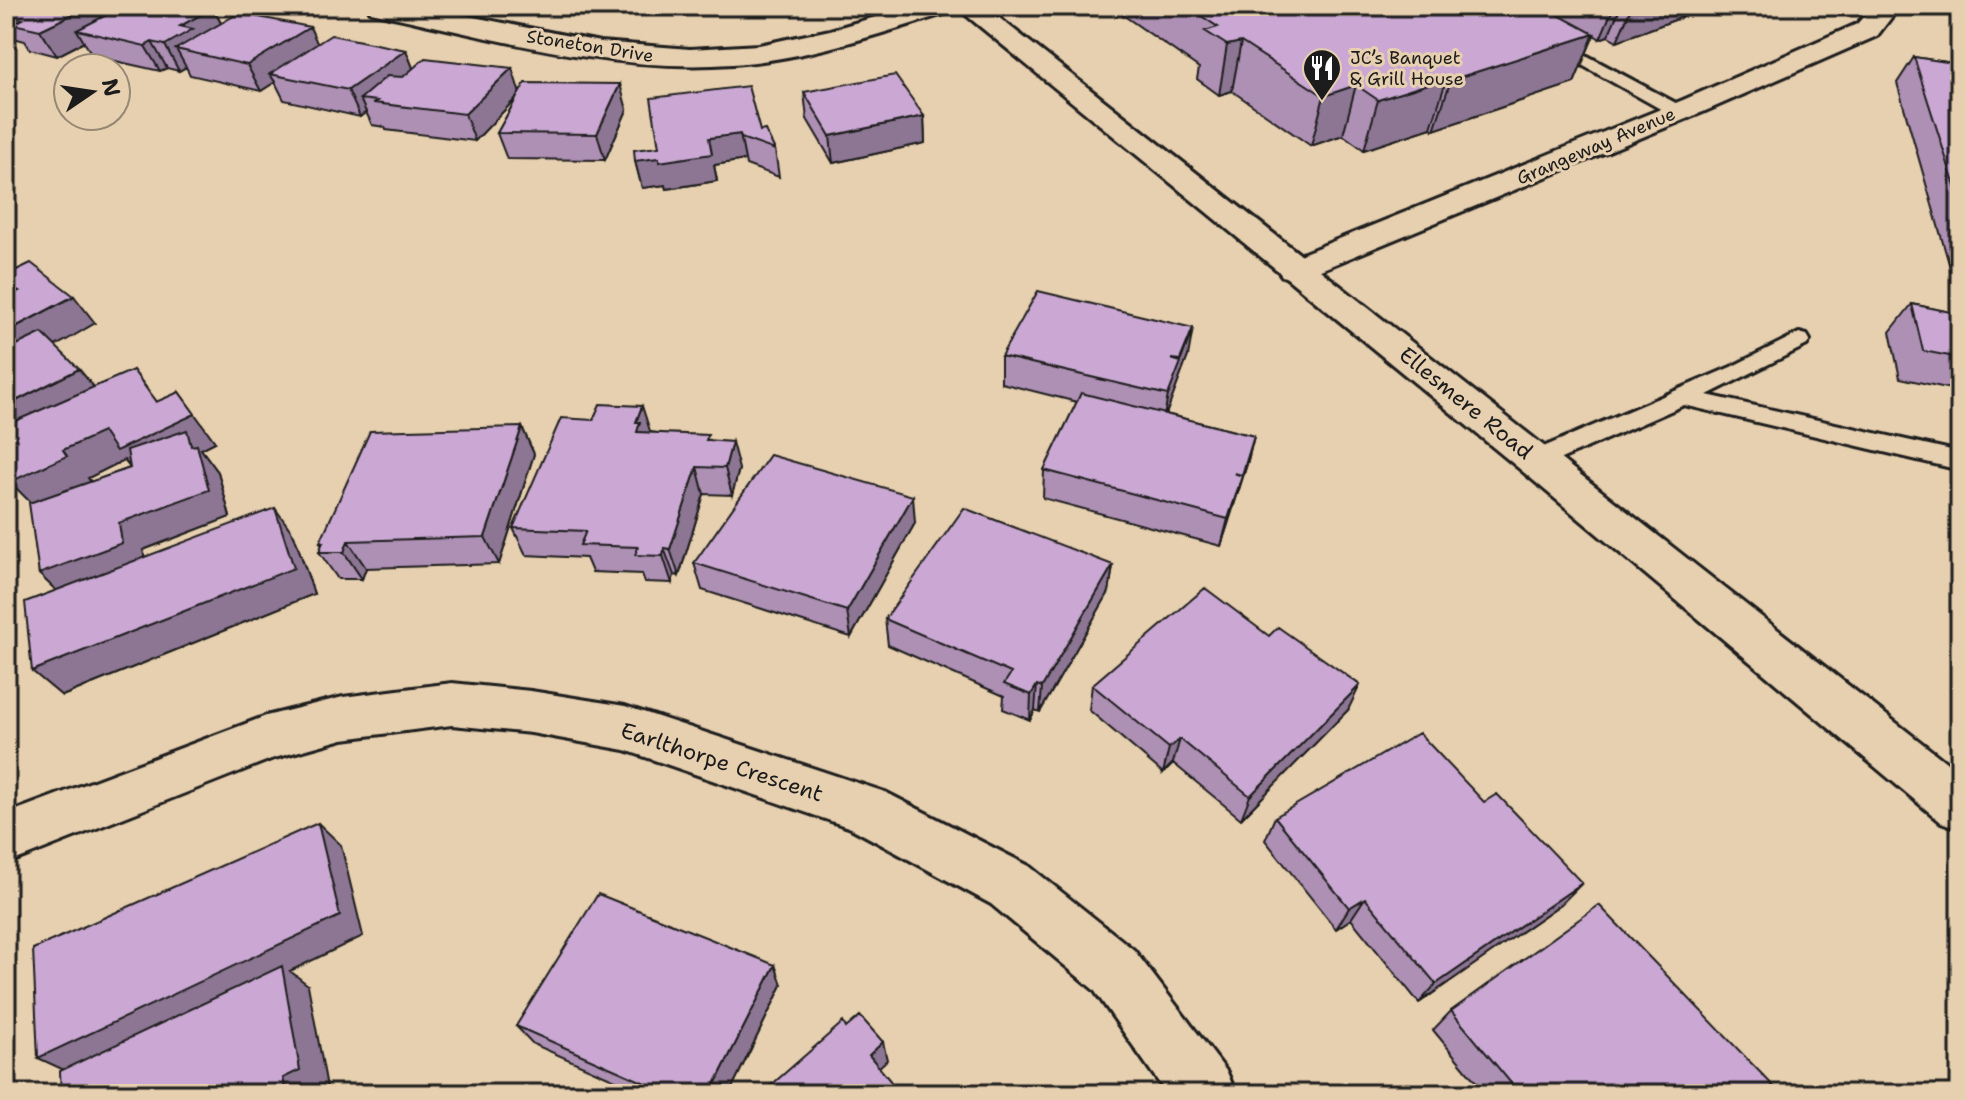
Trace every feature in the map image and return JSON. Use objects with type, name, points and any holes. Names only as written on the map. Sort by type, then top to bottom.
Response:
[{"type":"street","name":"Stoneton Drive","points":[[380,6],[589,48],[644,57],[687,58],[778,50],[942,6]]},
{"type":"street","name":"Ellesmere Road","points":[[968,6],[1536,460],[1960,805]]},
{"type":"street","name":"Grangeway Avenue","points":[[1294,269],[1679,112],[1867,30],[1887,6]]},
{"type":"street","name":"Earlthorpe Crescent","points":[[6,839],[266,738],[343,718],[452,704],[531,712],[625,728],[866,809],[1010,885],[1114,970],[1205,1094]]},
{"type":"lane","points":[[1538,34],[1679,112]]},
{"type":"lane","points":[[1536,460],[1739,372],[1799,340]]},
{"type":"lane","points":[[1683,397],[1960,461]]},
{"type":"building","points":[[6,6],[90,6],[40,30],[13,24],[23,19],[6,15]]},
{"type":"building","points":[[124,6],[213,8],[180,26],[193,29],[165,45],[152,42],[145,46],[77,30]]},
{"type":"building","points":[[1186,6],[1542,6],[1594,34],[1378,100],[1356,85],[1324,96],[1241,42],[1227,45],[1205,31],[1218,27]]},
{"type":"building","points":[[239,13],[310,27],[247,65],[176,49]]},
{"type":"building","points":[[331,35],[406,50],[348,90],[270,74]]},
{"type":"building","points":[[1914,57],[1960,64],[1960,202]]},
{"type":"building","points":[[425,58],[512,68],[465,114],[360,99],[387,76],[403,77]]},
{"type":"building","points":[[895,75],[924,116],[830,136],[804,92]]},
{"type":"building","points":[[525,83],[620,84],[597,134],[497,133]]},
{"type":"building","points":[[748,86],[760,131],[765,130],[775,150],[741,138],[740,134],[709,138],[712,154],[659,162],[659,158],[635,161],[634,150],[659,147],[651,98]]},
{"type":"building","points":[[31,263],[74,296],[6,332],[6,289],[12,294],[19,291],[6,285],[6,275]]},
{"type":"building","points":[[1038,291],[1193,328],[1180,360],[1171,359],[1181,362],[1168,395],[1001,356]]},
{"type":"building","points":[[1912,304],[1960,314],[1960,358],[1923,351]]},
{"type":"building","points":[[42,333],[79,369],[6,406],[6,350]]},
{"type":"building","points":[[133,370],[156,402],[179,392],[195,414],[116,451],[103,432],[63,450],[67,456],[10,482],[6,473],[6,425]]},
{"type":"building","points":[[1081,393],[1254,436],[1242,475],[1234,473],[1242,476],[1228,519],[1044,470]]},
{"type":"building","points":[[600,404],[642,406],[636,422],[640,422],[637,432],[708,435],[706,440],[732,442],[725,468],[697,467],[670,549],[664,548],[663,556],[635,555],[638,547],[580,545],[586,531],[513,528],[561,418],[593,420]]},
{"type":"building","points":[[522,427],[485,537],[348,541],[344,552],[319,552],[323,542],[320,542],[370,431]]},
{"type":"building","points":[[187,430],[191,446],[197,445],[209,490],[119,523],[122,543],[39,574],[29,503],[130,468],[127,450]]},
{"type":"building","points":[[770,455],[913,496],[847,611],[694,563]]},
{"type":"building","points":[[275,508],[294,568],[32,671],[25,602]]},
{"type":"building","points":[[964,508],[1113,565],[1042,687],[1037,685],[1031,695],[1004,684],[1011,673],[885,619]]},
{"type":"building","points":[[1205,588],[1269,636],[1278,627],[1360,685],[1250,796],[1180,739],[1169,748],[1092,685]]},
{"type":"building","points":[[1419,733],[1484,802],[1497,794],[1582,883],[1436,984],[1365,898],[1349,908],[1275,817]]},
{"type":"building","points":[[318,823],[340,916],[38,1058],[33,949]]},
{"type":"building","points":[[598,894],[775,965],[710,1094],[670,1094],[516,1026]]},
{"type":"building","points":[[1599,905],[1781,1094],[1520,1094],[1451,1011]]},
{"type":"building","points":[[282,966],[300,1070],[283,1078],[286,1094],[61,1094],[60,1071]]},
{"type":"building","points":[[860,1016],[883,1042],[869,1055],[901,1094],[761,1094],[843,1022],[846,1028]]},
{"type":"place","name":"JC’s Banquet & Grill House","points":[[1322,102]]}]
